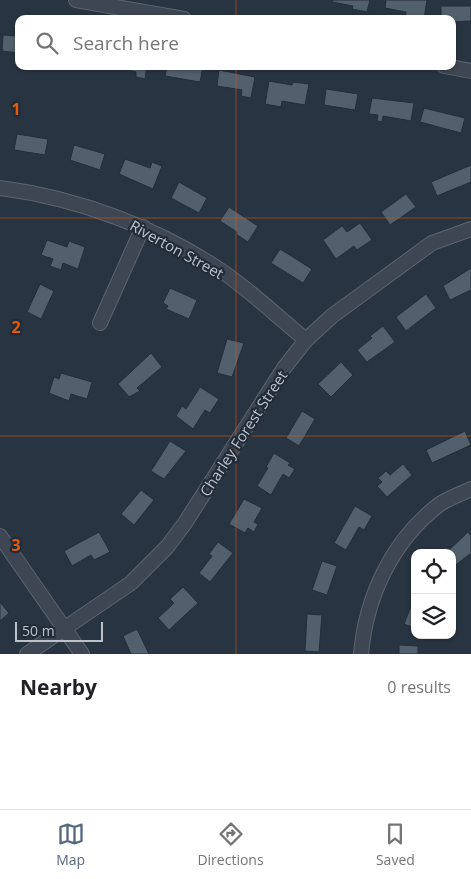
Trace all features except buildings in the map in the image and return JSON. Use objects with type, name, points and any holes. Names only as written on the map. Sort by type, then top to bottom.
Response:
[{"type":"street","points":[[76,0],[119,3],[168,15]]},
{"type":"street","points":[[456,68],[471,71]]},
{"type":"street","name":"Riverton Street","points":[[0,188],[26,191],[94,209],[143,227],[224,272],[306,340]]},
{"type":"street","points":[[100,323],[143,227]]},
{"type":"street","name":"Charley Forest Street","points":[[27,654],[131,583],[167,547],[185,523],[284,368],[306,340],[332,316],[432,243],[471,229]]},
{"type":"street","points":[[360,654],[367,610],[375,587],[407,535],[440,504],[471,489]]},
{"type":"street","points":[[0,536],[82,654]]}]
